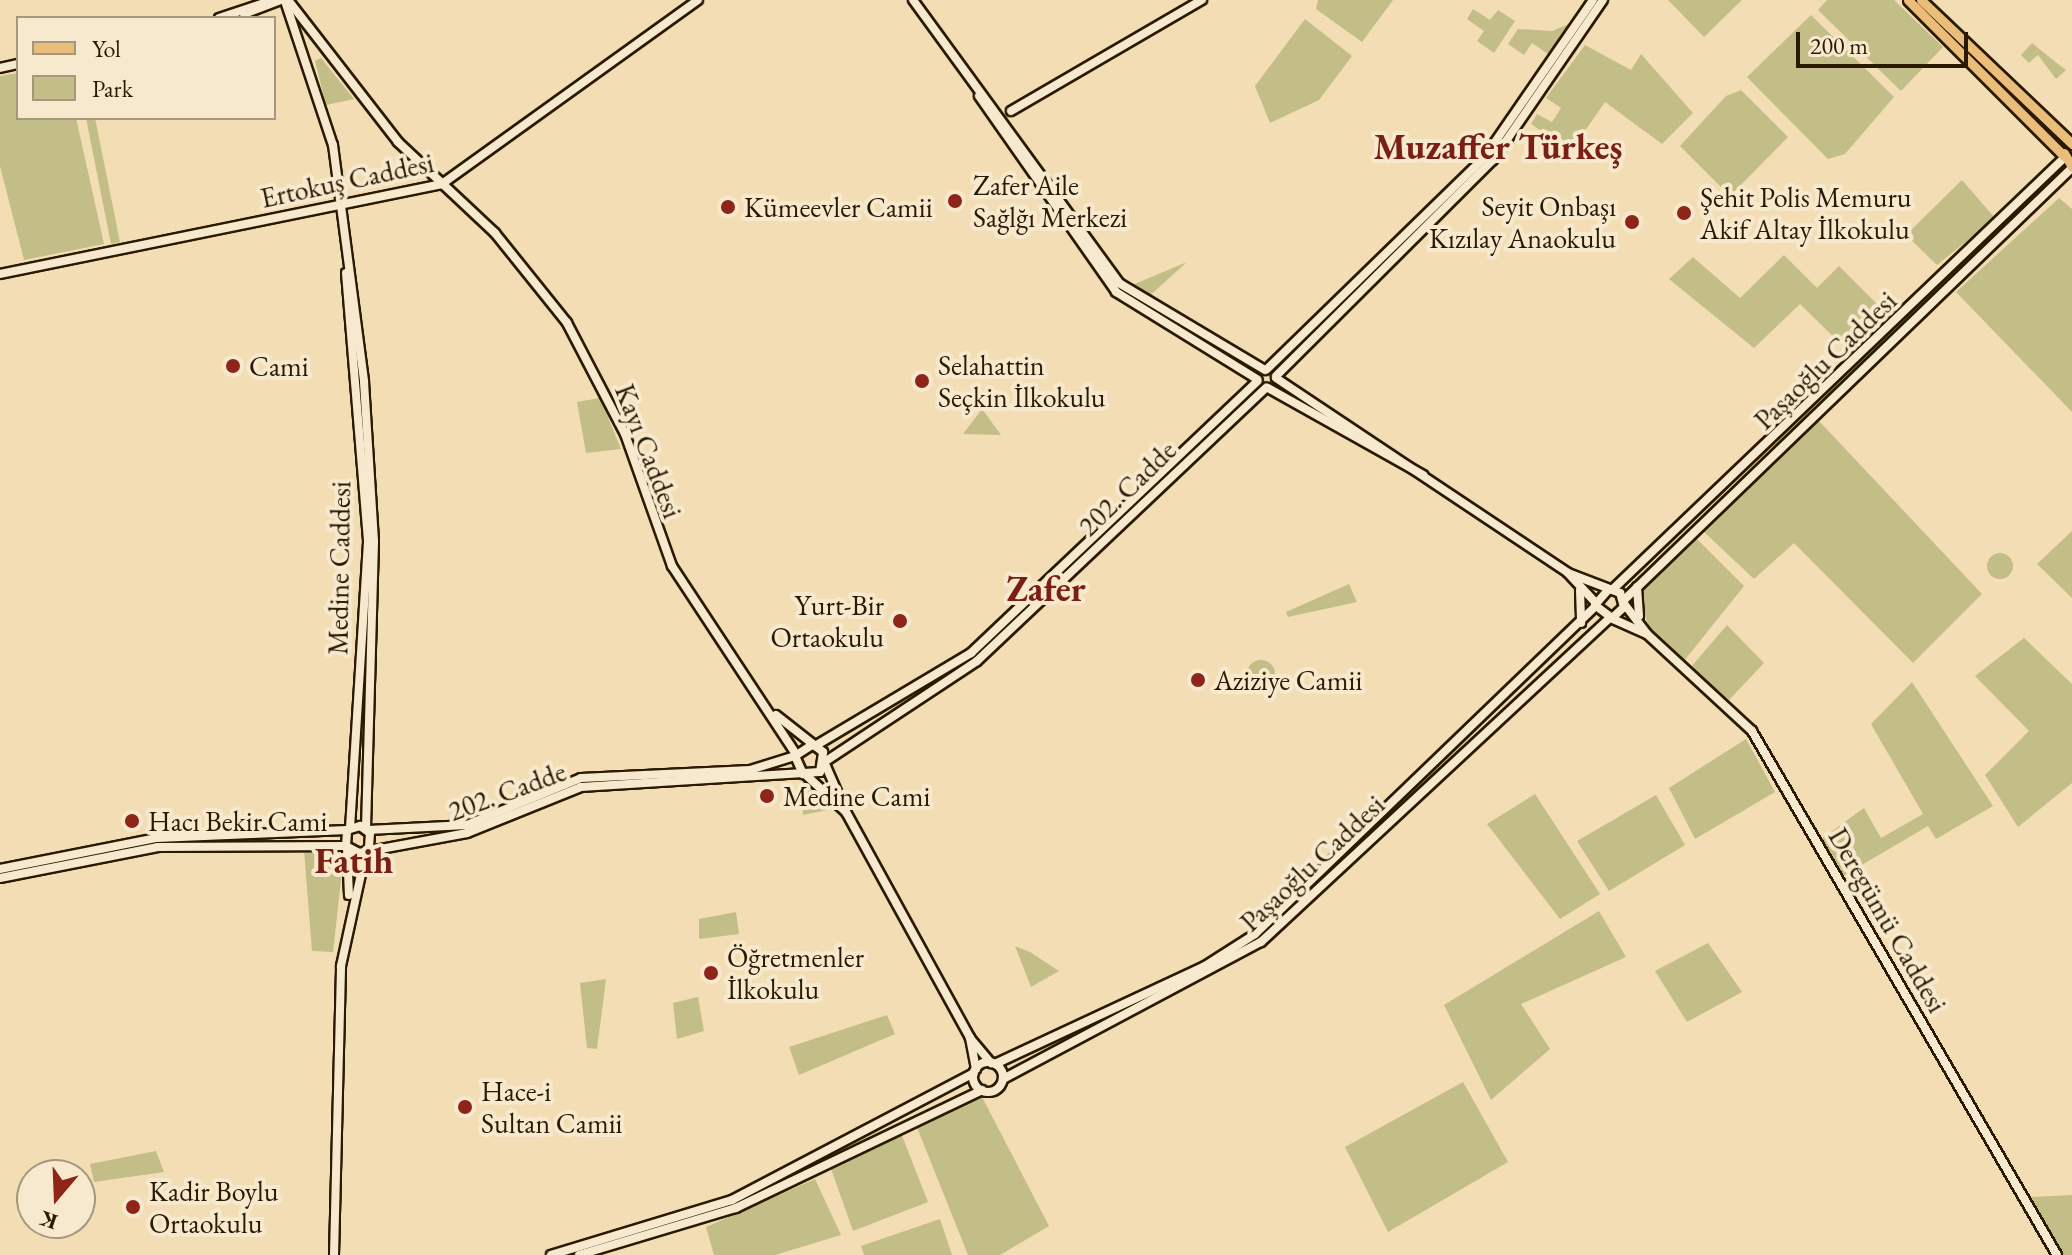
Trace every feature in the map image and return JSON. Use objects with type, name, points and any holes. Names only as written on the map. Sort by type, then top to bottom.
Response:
[{"type":"main road","points":[[1908,0],[2072,168]]},
{"type":"main road","points":[[1921,0],[2072,145],[2064,157]]},
{"type":"street","points":[[227,16],[273,0]]},
{"type":"street","points":[[268,10],[285,0]]},
{"type":"street","name":"Medine Caddesi","points":[[285,0],[327,121],[335,206],[347,260],[364,382],[374,542],[368,849]]},
{"type":"street","name":"Kayı Caddesi","points":[[285,0],[328,60],[442,184],[495,233],[579,342],[625,434],[672,566],[769,710],[805,775]]},
{"type":"street","name":"Ertokuş Caddesi","points":[[0,274],[442,184],[698,0]]},
{"type":"street","points":[[913,0],[1116,292],[1267,388],[1438,481]]},
{"type":"street","points":[[995,117],[1011,111],[1202,0]]},
{"type":"street","points":[[1266,370],[1484,158],[1593,0]]},
{"type":"street","points":[[1276,377],[1493,160],[1603,0]]},
{"type":"street","points":[[235,14],[288,10]]},
{"type":"street","points":[[995,117],[1119,283],[1266,370],[1438,481],[1568,573],[1595,604]]},
{"type":"street","name":"Paşaoğlu Caddesi","points":[[975,1071],[1244,943],[1581,624],[1595,604],[2064,157]]},
{"type":"street","name":"Paşaoğlu Caddesi","points":[[982,1090],[994,1091],[1003,1079],[1261,942],[1610,618],[1638,585],[2072,168]]},
{"type":"street","name":"Medine Caddesi","points":[[346,847],[368,542],[347,260]]},
{"type":"street","name":"202. Cadde","points":[[348,829],[467,825],[581,778],[750,770],[796,755],[971,653],[1266,370]]},
{"type":"street","name":"202. Cadde","points":[[346,847],[368,849],[473,832],[581,787],[805,775],[977,661],[1276,377]]},
{"type":"street","points":[[1568,573],[1610,590]]},
{"type":"street","points":[[1579,585],[1581,624]]},
{"type":"street","points":[[1638,585],[1642,625]]},
{"type":"street","name":"Deregümü Caddesi","points":[[1610,590],[1624,602],[1647,634],[1752,731],[2057,1255]]},
{"type":"street","name":"Deregümü Caddesi","points":[[1595,604],[1610,618],[1647,634]]},
{"type":"street","name":"Kayı Caddesi","points":[[769,710],[814,745],[826,762]]},
{"type":"street","points":[[826,762],[846,812],[970,1038],[1003,1079]]},
{"type":"street","points":[[805,775],[846,812]]},
{"type":"street","points":[[0,869],[149,838],[348,829]]},
{"type":"street","points":[[0,878],[158,847],[346,847],[350,900],[333,1081],[334,1255]]},
{"type":"street","points":[[350,900],[368,849]]},
{"type":"street","points":[[579,1255],[736,1208],[982,1090],[975,1071],[970,1038]]},
{"type":"street","points":[[551,1255],[732,1200],[975,1071]]},
{"type":"green space","points":[[1318,0],[1393,0],[1362,42],[1316,9]]},
{"type":"green space","points":[[1668,0],[1742,0],[1704,37]]},
{"type":"green space","points":[[1827,0],[1894,0],[1943,47],[1901,91],[1818,10]]},
{"type":"green space","points":[[1912,0],[2062,141],[2060,144]]},
{"type":"green space","points":[[1473,9],[1490,20],[1498,10],[1515,21],[1494,53],[1477,41],[1484,31],[1467,19]]},
{"type":"green space","points":[[1811,15],[1894,97],[1845,154],[1828,159],[1747,77]]},
{"type":"green space","points":[[1305,19],[1352,56],[1319,100],[1270,123],[1255,86]]},
{"type":"green space","points":[[1569,24],[1548,54],[1532,43],[1524,55],[1508,44],[1518,29],[1552,31]]},
{"type":"green space","points":[[2032,43],[2066,70],[2056,79],[2038,55],[2029,63],[2021,55]]},
{"type":"green space","points":[[1585,45],[1631,70],[1641,54],[1693,113],[1662,144],[1605,102],[1571,151],[1531,124],[1537,114],[1552,122],[1561,108],[1546,98]]},
{"type":"green space","points":[[321,58],[354,99],[326,105],[315,61]]},
{"type":"green space","points":[[16,73],[16,120],[76,120],[104,244],[24,260],[0,166],[0,76]]},
{"type":"green space","points":[[1741,90],[1788,137],[1730,196],[1680,146],[1726,96]]},
{"type":"green space","points":[[86,120],[95,120],[120,242],[111,244]]},
{"type":"green space","points":[[1962,180],[1995,218],[1937,265],[1906,235]]},
{"type":"green space","points":[[2059,198],[2072,209],[2072,412],[1956,292]]},
{"type":"green space","points":[[1784,255],[1817,288],[1839,266],[1889,316],[1851,354],[1800,304],[1754,348],[1669,279],[1693,257],[1740,298]]},
{"type":"green space","points":[[1187,262],[1146,299],[1130,286]]},
{"type":"green space","points":[[600,398],[621,449],[586,453],[577,402]]},
{"type":"green space","points":[[982,409],[1001,435],[963,434]]},
{"type":"green space","points":[[1819,421],[1982,594],[1913,663],[1794,543],[1754,579],[1703,531]]},
{"type":"green space","points":[[2072,531],[2072,598],[2037,564]]},
{"type":"green space","points":[[1695,537],[1744,586],[1684,661],[1650,630],[1637,592]]},
{"type":"green space","points":[[2000,553],[2009,557],[2013,566],[2009,575],[2000,579],[1991,575],[1987,566],[1991,557]]},
{"type":"green space","points":[[1349,584],[1357,602],[1288,617],[1286,612]]},
{"type":"green space","points":[[1727,625],[1764,663],[1729,700],[1691,667]]},
{"type":"green space","points":[[2024,638],[2072,684],[2072,783],[2018,827],[1985,775],[2029,731],[1975,676]]},
{"type":"green space","points":[[1261,660],[1271,664],[1275,674],[1271,684],[1261,688],[1251,684],[1247,674],[1251,664]]},
{"type":"green space","points":[[1912,682],[1993,806],[1936,839],[1928,826],[1843,876],[1821,839],[1864,808],[1881,838],[1923,814],[1871,724]]},
{"type":"green space","points":[[1746,739],[1775,792],[1695,839],[1669,788]]},
{"type":"green space","points":[[802,782],[831,807],[832,809],[803,815]]},
{"type":"green space","points":[[1535,794],[1600,894],[1560,919],[1487,824]]},
{"type":"green space","points":[[1656,795],[1685,845],[1609,891],[1577,841]]},
{"type":"green space","points":[[304,850],[325,850],[342,871],[333,952],[312,951]]},
{"type":"green space","points":[[1599,911],[1626,957],[1521,1004],[1550,1049],[1491,1100],[1444,1005]]},
{"type":"green space","points":[[736,912],[739,934],[699,939],[699,919]]},
{"type":"green space","points":[[1708,943],[1742,992],[1687,1022],[1655,971]]},
{"type":"green space","points":[[1015,946],[1030,952],[1059,971],[1031,987]]},
{"type":"green space","points":[[606,979],[597,1049],[587,1048],[580,983]]},
{"type":"green space","points":[[698,997],[704,1031],[677,1039],[673,1003]]},
{"type":"green space","points":[[887,1015],[895,1034],[799,1075],[789,1047]]},
{"type":"green space","points":[[1463,1082],[1508,1162],[1388,1232],[1345,1147]]},
{"type":"green space","points":[[982,1097],[1049,1226],[1000,1255],[968,1255],[916,1125]]},
{"type":"green space","points":[[901,1133],[928,1202],[853,1231],[831,1169]]},
{"type":"green space","points":[[156,1151],[164,1172],[96,1182],[96,1163]]},
{"type":"green space","points":[[815,1179],[841,1235],[775,1255],[714,1255],[706,1227]]},
{"type":"green space","points":[[2072,1195],[2072,1255],[2063,1255],[2031,1197]]},
{"type":"green space","points":[[940,1219],[952,1255],[864,1255],[861,1246]]},
{"type":"place","name":"Zafer Aile Sağlğı Merkezi","points":[[955,201]]},
{"type":"place","name":"Kümeevler Camii","points":[[728,207]]},
{"type":"place","name":"Şehit Polis Memuru Akif Altay İlkokulu","points":[[1684,213]]},
{"type":"place","name":"Seyit Onbaşı Kızılay Anaokulu","points":[[1632,222]]},
{"type":"place","name":"Cami","points":[[233,366]]},
{"type":"place","name":"Selahattin Seçkin İlkokulu","points":[[922,381]]},
{"type":"place","name":"Yurt-Bir Ortaokulu","points":[[900,621]]},
{"type":"place","name":"Aziziye Camii","points":[[1198,680]]},
{"type":"place","name":"Medine Cami","points":[[767,796]]},
{"type":"place","name":"Hacı Bekir Cami","points":[[132,821]]},
{"type":"place","name":"Öğretmenler İlkokulu","points":[[711,973]]},
{"type":"place","name":"Hace-i Sultan Camii","points":[[465,1107]]},
{"type":"place","name":"Kadir Boylu Ortaokulu","points":[[133,1207]]},
{"type":"district","name":"Muzaffer Türkeş","points":[[1498,147]]},
{"type":"district","name":"Zafer","points":[[1046,589]]},
{"type":"district","name":"Fatih","points":[[354,861]]}]
